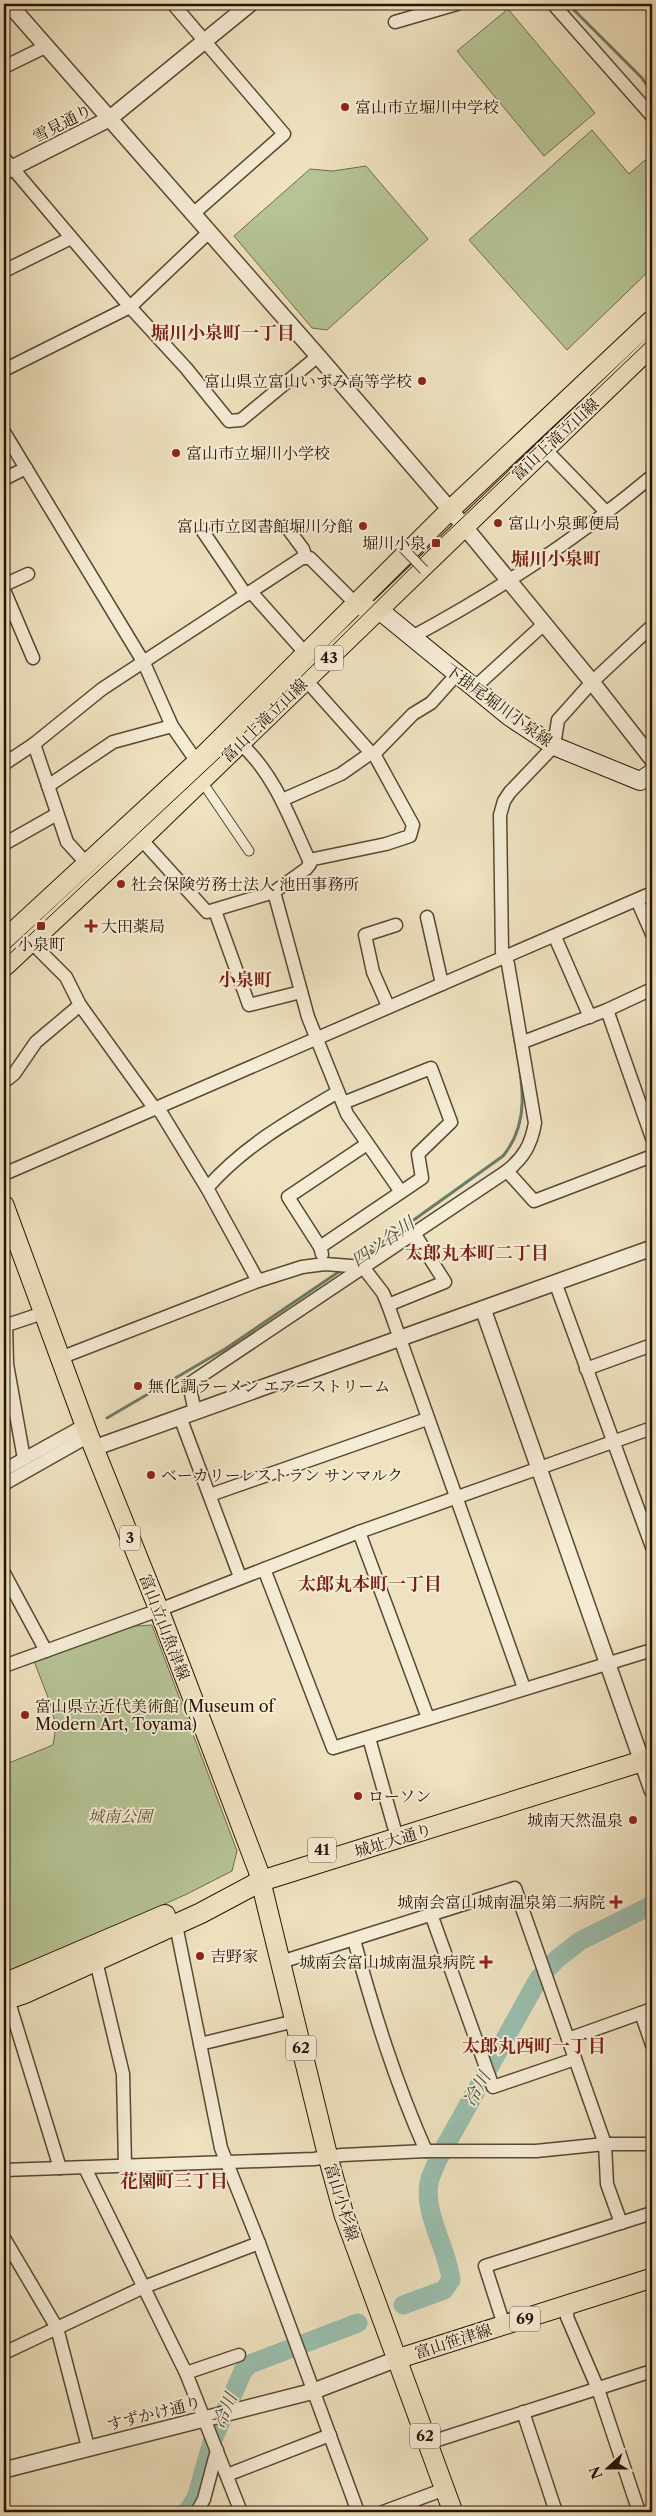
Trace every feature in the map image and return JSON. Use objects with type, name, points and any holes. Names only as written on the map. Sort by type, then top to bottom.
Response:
[{"type":"highway","name":"城址大通り","points":[[5,1995],[96,1961],[176,1925],[260,1876],[646,1754]]},
{"type":"highway","name":"城址大通り","points":[[5,1995],[182,1908],[260,1876],[394,1827],[646,1754]]},
{"type":"main road","name":"富山上滝立山線","points":[[4,940],[88,865],[197,762],[357,605],[449,511],[652,320]]},
{"type":"main road","name":"富山上滝立山線","points":[[4,967],[241,744],[544,448],[652,346]]},
{"type":"main road","name":"下掛尾堀川小泉線","points":[[357,605],[384,614],[410,638],[510,717],[554,746],[640,781],[652,773]]},
{"type":"main road","name":"富山立山魚津線","points":[[4,1205],[90,1437],[159,1610],[260,1876]]},
{"type":"main road","name":"富山小杉線","points":[[260,1876],[328,2157],[344,2215],[453,2512]]},
{"type":"main road","name":"富山笹津線","points":[[397,2359],[652,2278]]},
{"type":"street","points":[[9,4],[208,233],[318,356],[449,511],[464,526],[592,682],[652,759]]},
{"type":"street","points":[[174,4],[284,134],[193,214]]},
{"type":"street","name":"雪見通り","points":[[7,166],[109,119],[250,4]]},
{"type":"street","points":[[395,22],[457,4]]},
{"type":"street","points":[[554,4],[652,116]]},
{"type":"street","points":[[4,67],[45,46]]},
{"type":"street","points":[[7,166],[186,368],[229,421],[241,420],[318,356]]},
{"type":"street","points":[[4,370],[130,306],[208,233]]},
{"type":"street","points":[[4,271],[71,238]]},
{"type":"street","points":[[4,432],[144,662],[172,726],[197,762]]},
{"type":"street","points":[[544,448],[608,514]]},
{"type":"street","points":[[4,479],[26,468]]},
{"type":"street","points":[[410,638],[510,582],[608,514],[652,476]]},
{"type":"street","points":[[286,526],[303,549],[306,558]]},
{"type":"street","points":[[202,530],[248,594],[307,654]]},
{"type":"street","points":[[402,547],[424,570]]},
{"type":"street","points":[[4,764],[34,744],[102,689],[302,558],[310,558],[357,605]]},
{"type":"street","points":[[4,585],[28,574]]},
{"type":"street","points":[[4,590],[33,658]]},
{"type":"street","points":[[474,688],[544,624]]},
{"type":"street","points":[[195,1412],[189,1384],[506,1171],[526,1153],[531,1142],[535,1123],[523,1042],[508,964],[502,952],[500,815],[504,801],[510,792],[554,746],[558,720],[592,682],[652,626]]},
{"type":"street","points":[[282,800],[341,774],[373,754],[413,714],[431,703],[456,675]]},
{"type":"street","points":[[306,680],[373,754],[413,825],[410,836],[386,844],[309,860]]},
{"type":"street","points":[[48,786],[113,742],[172,726]]},
{"type":"street","points":[[34,744],[67,842],[88,865]]},
{"type":"street","points":[[141,839],[207,912],[274,892],[306,869],[310,864],[309,860],[282,800],[268,774],[241,744]]},
{"type":"street","points":[[207,789],[250,851]]},
{"type":"street","points":[[4,844],[57,814]]},
{"type":"street","points":[[274,892],[301,992],[346,1114],[401,1192]]},
{"type":"street","points":[[4,1174],[388,1006],[555,937],[652,893]]},
{"type":"street","points":[[637,900],[652,934]]},
{"type":"street","points":[[215,911],[249,1005],[301,992]]},
{"type":"street","points":[[427,917],[442,984]]},
{"type":"street","points":[[388,1006],[373,972],[365,935],[396,925]]},
{"type":"street","points":[[555,937],[590,1017]]},
{"type":"street","points":[[31,942],[66,977],[80,1005],[155,1109],[160,1111],[207,1188],[258,1281]]},
{"type":"street","points":[[523,1042],[590,1017],[652,989]]},
{"type":"street","points":[[4,1082],[14,1074],[36,1042],[80,1005]]},
{"type":"street","points":[[606,1010],[652,1138]]},
{"type":"street","points":[[207,1188],[225,1167],[272,1130],[340,1098],[431,1068],[451,1122],[418,1154],[422,1178],[320,1247]]},
{"type":"street","points":[[325,1264],[320,1247],[288,1197],[367,1144]]},
{"type":"street","points":[[506,1171],[534,1201],[652,1156]]},
{"type":"street","points":[[388,1305],[445,1282],[414,1233]]},
{"type":"street","points":[[4,1470],[24,1459],[90,1437],[195,1412],[652,1248]]},
{"type":"street","points":[[60,1358],[258,1281],[302,1267],[325,1264],[363,1267],[383,1293],[388,1305],[524,1688]]},
{"type":"street","points":[[555,1282],[652,1547]]},
{"type":"street","points":[[483,1309],[608,1663],[646,1754],[652,1790]]},
{"type":"street","points":[[24,1459],[7,1364],[5,1326],[43,1313]]},
{"type":"street","points":[[586,1369],[652,1345]]},
{"type":"street","points":[[180,1417],[240,1577]]},
{"type":"street","points":[[210,1495],[427,1419]]},
{"type":"street","points":[[4,1666],[159,1610],[359,1532],[652,1428]]},
{"type":"street","points":[[4,1484],[90,1437]]},
{"type":"street","points":[[359,1532],[428,1718]]},
{"type":"street","points":[[264,1569],[333,1748],[652,1650]]},
{"type":"street","points":[[4,1573],[46,1651]]},
{"type":"street","points":[[369,1738],[394,1827]]},
{"type":"street","points":[[281,1962],[515,1888],[606,2144],[607,2184],[621,2223]]},
{"type":"street","points":[[431,1914],[493,2087],[575,2059]]},
{"type":"street","points":[[176,1925],[221,2148],[259,2243],[358,2512]]},
{"type":"street","points":[[354,1940],[379,2030],[402,2097],[426,2151]]},
{"type":"street","points":[[96,1961],[123,2074],[124,2166]]},
{"type":"street","points":[[5,1995],[60,2168]]},
{"type":"street","points":[[568,2039],[647,2011],[652,2045]]},
{"type":"street","points":[[200,2044],[295,2022]]},
{"type":"street","points":[[4,2170],[227,2162],[426,2151],[536,2151],[606,2144],[652,2144]]},
{"type":"street","points":[[85,2168],[186,2373],[228,2475],[241,2512]]},
{"type":"street","points":[[504,2325],[485,2266],[652,2213]]},
{"type":"street","points":[[4,2238],[57,2328],[88,2448]]},
{"type":"street","points":[[4,2353],[144,2286],[259,2243]]},
{"type":"street","points":[[568,2305],[567,2317],[598,2389],[639,2512]]},
{"type":"street","points":[[186,2373],[239,2355]]},
{"type":"street","name":"すずかけ通り","points":[[4,2470],[314,2391],[397,2359]]},
{"type":"street","points":[[428,2443],[652,2371]]},
{"type":"street","points":[[523,2412],[556,2512]]},
{"type":"street","points":[[228,2475],[330,2436]]},
{"type":"street","points":[[197,2512],[204,2499],[217,2450]]},
{"type":"street","points":[[383,2512],[444,2489]]},
{"type":"green space","points":[[508,9],[595,113],[544,156],[457,51]]},
{"type":"green space","points":[[592,130],[629,174],[652,154],[652,268],[567,350],[469,240]]},
{"type":"green space","points":[[366,166],[428,239],[327,330],[312,328],[234,236],[310,169],[333,171]]},
{"type":"green space","name":"城南公園","points":[[152,1625],[237,1851],[232,1871],[187,1894],[4,1976],[4,1765],[53,1745],[56,1726],[49,1700],[32,1656],[107,1628]]},
{"type":"waterway","points":[[568,4],[642,78],[652,93]]},
{"type":"waterway","name":"四ツ谷川","points":[[355,1262],[503,1156],[513,1141],[522,1109],[522,1092],[512,1023]]},
{"type":"waterway","name":"四ツ谷川","points":[[107,1418],[225,1349],[343,1269]]},
{"type":"waterway","name":"冷川","points":[[403,2305],[444,2290],[451,2280],[449,2268],[429,2207],[430,2180],[437,2161],[539,1978],[557,1959],[580,1941],[652,1905]]},
{"type":"waterway","name":"冷川","points":[[187,2512],[196,2498],[212,2442],[243,2371],[250,2364],[358,2323]]},
{"type":"tram line","points":[[4,959],[219,758],[436,543],[652,337]]},
{"type":"place","name":"富山市立堀川中学校","points":[[345,107]]},
{"type":"place","name":"富山県立富山いずみ高等学校","points":[[422,381]]},
{"type":"place","name":"富山市立堀川小学校","points":[[176,453]]},
{"type":"place","name":"富山小泉郵便局","points":[[498,523]]},
{"type":"place","name":"富山市立図書館堀川分館","points":[[363,526]]},
{"type":"place","name":"堀川小泉","points":[[436,543]]},
{"type":"place","name":"社会保険労務士法人 池田事務所","points":[[121,884]]},
{"type":"place","name":"小泉町","points":[[41,926]]},
{"type":"place","name":"大田薬局","points":[[91,926]]},
{"type":"place","name":"無化調ラーメン エアーストリーム","points":[[138,1386]]},
{"type":"place","name":"ベーカリーレストラン サンマルク","points":[[151,1475]]},
{"type":"place","name":"富山県立近代美術館 (Museum of Modern Art, Toyama)","points":[[25,1715]]},
{"type":"place","name":"ローソン","points":[[358,1796]]},
{"type":"place","name":"城南天然温泉","points":[[633,1820]]},
{"type":"place","name":"城南会富山城南温泉第二病院","points":[[616,1902]]},
{"type":"place","name":"吉野家","points":[[200,1956]]},
{"type":"place","name":"城南会富山城南温泉病院","points":[[486,1962]]},
{"type":"district","name":"堀川小泉町一丁目","points":[[223,333]]},
{"type":"district","name":"堀川小泉町","points":[[556,559]]},
{"type":"district","name":"小泉町","points":[[245,980]]},
{"type":"district","name":"太郎丸本町二丁目","points":[[477,1253]]},
{"type":"district","name":"太郎丸本町一丁目","points":[[370,1584]]},
{"type":"district","name":"太郎丸西町一丁目","points":[[534,2046]]},
{"type":"district","name":"花園町三丁目","points":[[174,2181]]}]
